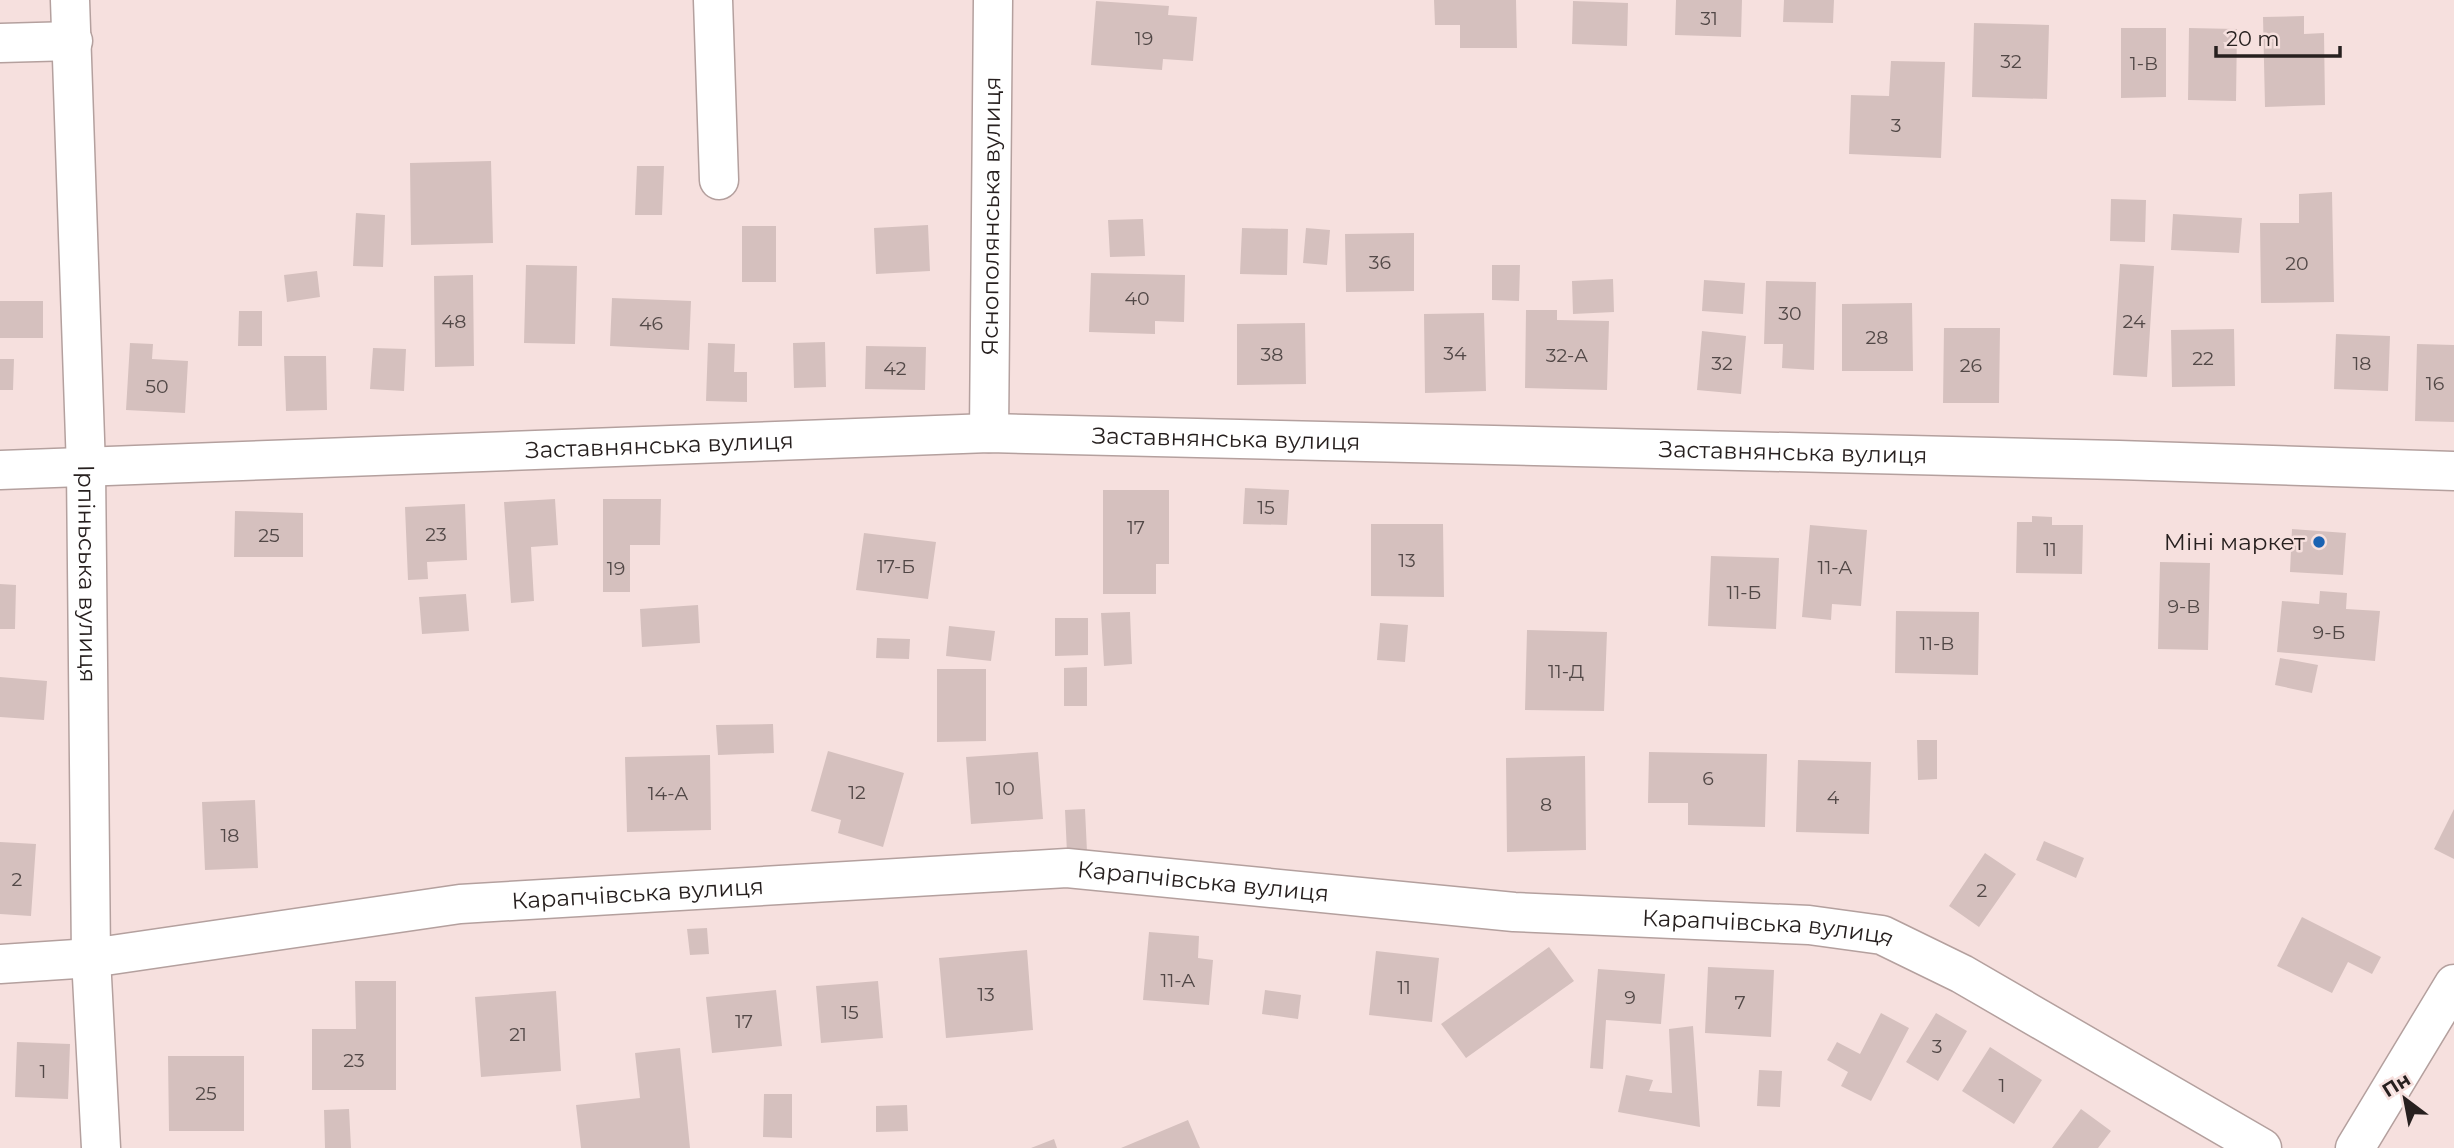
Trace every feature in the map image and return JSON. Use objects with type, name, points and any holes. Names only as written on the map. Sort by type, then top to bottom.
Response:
[{"type":"street","name":"Ірпіньська вулиця","points":[[71,0],[86,468],[91,958],[101,1148]]},
{"type":"street","points":[[713,0],[719,180]]},
{"type":"street","name":"Яснополянська вулиця","points":[[989,433],[993,0]]},
{"type":"street","points":[[0,43],[73,41]]},
{"type":"street","name":"Заставнянська вулиця","points":[[0,470],[989,433],[2133,460],[2454,471]]},
{"type":"street","name":"Карапчівська вулиця","points":[[0,964],[91,958],[460,904],[1067,868],[1514,912],[1809,925],[1882,935],[1962,974],[2262,1148]]},
{"type":"street","points":[[2356,1148],[2454,984]]},
{"type":"building","points":[[1434,0],[1516,0],[1517,48],[1460,48],[1460,25],[1435,25]]},
{"type":"building","points":[[1676,0],[1742,0],[1741,37],[1675,35]]},
{"type":"building","points":[[1784,0],[1834,0],[1833,23],[1783,22]]},
{"type":"building","points":[[1096,1],[1169,6],[1168,15],[1197,17],[1193,61],[1163,59],[1162,70],[1091,65]]},
{"type":"building","points":[[1573,1],[1628,3],[1627,46],[1572,44]]},
{"type":"building","points":[[2304,16],[2304,34],[2324,33],[2325,105],[2265,107],[2263,17]]},
{"type":"building","points":[[1974,23],[2049,25],[2047,99],[1972,97]]},
{"type":"building","points":[[2121,28],[2166,28],[2166,97],[2121,98]]},
{"type":"building","points":[[2189,28],[2237,29],[2236,101],[2188,100]]},
{"type":"building","points":[[1891,61],[1945,62],[1941,158],[1849,154],[1851,95],[1889,96]]},
{"type":"building","points":[[491,161],[493,243],[411,245],[410,163]]},
{"type":"building","points":[[637,166],[664,166],[662,215],[635,215]]},
{"type":"building","points":[[2332,192],[2334,302],[2261,303],[2260,223],[2299,223],[2299,194]]},
{"type":"building","points":[[2111,199],[2146,200],[2145,242],[2110,241]]},
{"type":"building","points":[[356,213],[385,215],[383,267],[353,266]]},
{"type":"building","points":[[2173,214],[2242,218],[2239,253],[2171,250]]},
{"type":"building","points":[[1143,219],[1145,256],[1110,257],[1108,220]]},
{"type":"building","points":[[928,225],[930,271],[876,274],[874,228]]},
{"type":"building","points":[[742,226],[776,226],[776,282],[742,282]]},
{"type":"building","points":[[1242,228],[1288,229],[1287,275],[1240,274]]},
{"type":"building","points":[[1306,228],[1330,230],[1327,265],[1303,263]]},
{"type":"building","points":[[1414,233],[1414,291],[1346,292],[1345,234]]},
{"type":"building","points":[[2120,264],[2154,266],[2147,377],[2113,375]]},
{"type":"building","points":[[526,265],[577,266],[575,344],[524,343]]},
{"type":"building","points":[[1492,265],[1520,265],[1519,301],[1492,300]]},
{"type":"building","points":[[317,271],[320,297],[287,302],[284,275]]},
{"type":"building","points":[[1091,273],[1185,275],[1184,322],[1155,321],[1155,334],[1089,332]]},
{"type":"building","points":[[473,275],[474,366],[435,367],[434,276]]},
{"type":"building","points":[[1613,279],[1614,312],[1573,314],[1572,281]]},
{"type":"building","points":[[1704,280],[1745,283],[1743,314],[1702,311]]},
{"type":"building","points":[[1766,281],[1816,282],[1814,370],[1782,368],[1783,344],[1764,344]]},
{"type":"building","points":[[612,298],[691,301],[689,350],[610,346]]},
{"type":"building","points":[[0,301],[43,301],[43,338],[0,338]]},
{"type":"building","points":[[1912,303],[1913,371],[1842,371],[1842,304]]},
{"type":"building","points":[[1526,310],[1557,310],[1557,320],[1609,321],[1607,390],[1525,388]]},
{"type":"building","points":[[239,311],[262,311],[262,346],[238,346]]},
{"type":"building","points":[[1484,313],[1486,391],[1425,393],[1424,314]]},
{"type":"building","points":[[1305,323],[1306,384],[1237,385],[1237,324]]},
{"type":"building","points":[[1944,328],[2000,328],[1999,403],[1943,403]]},
{"type":"building","points":[[2234,329],[2235,386],[2172,387],[2171,330]]},
{"type":"building","points":[[1702,331],[1746,336],[1741,394],[1697,390]]},
{"type":"building","points":[[2336,334],[2390,336],[2388,391],[2334,389]]},
{"type":"building","points":[[825,342],[826,387],[794,388],[793,343]]},
{"type":"building","points":[[130,343],[153,344],[152,359],[188,361],[185,413],[126,410]]},
{"type":"building","points":[[708,343],[735,344],[734,372],[747,372],[747,402],[706,401]]},
{"type":"building","points":[[2417,344],[2454,345],[2454,422],[2415,421]]},
{"type":"building","points":[[866,346],[926,347],[925,390],[865,389]]},
{"type":"building","points":[[373,348],[406,349],[404,391],[370,389]]},
{"type":"building","points":[[284,356],[326,356],[327,410],[286,411]]},
{"type":"building","points":[[0,359],[14,359],[13,390],[0,390]]},
{"type":"building","points":[[1245,488],[1289,490],[1287,525],[1243,524]]},
{"type":"building","points":[[1103,490],[1169,490],[1169,564],[1156,564],[1156,594],[1103,594]]},
{"type":"building","points":[[555,499],[558,545],[531,547],[534,601],[511,603],[504,502]]},
{"type":"building","points":[[603,499],[661,499],[660,545],[630,545],[630,592],[603,592]]},
{"type":"building","points":[[465,504],[467,560],[427,562],[428,579],[408,580],[405,507]]},
{"type":"building","points":[[235,511],[303,513],[303,557],[234,557]]},
{"type":"building","points":[[2032,516],[2052,517],[2052,525],[2083,525],[2082,574],[2016,573],[2017,522],[2032,522]]},
{"type":"building","points":[[1371,524],[1443,524],[1444,597],[1371,596]]},
{"type":"building","points":[[1810,525],[1867,530],[1861,606],[1832,604],[1831,620],[1802,617]]},
{"type":"building","points":[[2292,529],[2346,533],[2343,575],[2290,572]]},
{"type":"building","points":[[864,533],[936,542],[928,599],[856,590]]},
{"type":"building","points":[[1711,556],[1779,558],[1776,629],[1708,626]]},
{"type":"building","points":[[2160,562],[2210,563],[2208,650],[2158,649]]},
{"type":"building","points":[[0,584],[16,585],[15,629],[0,629]]},
{"type":"building","points":[[2320,591],[2347,593],[2346,609],[2380,611],[2375,661],[2277,652],[2282,601],[2319,604]]},
{"type":"building","points":[[466,594],[469,631],[422,634],[419,597]]},
{"type":"building","points":[[698,605],[700,643],[642,647],[640,609]]},
{"type":"building","points":[[1896,611],[1979,612],[1978,675],[1895,673]]},
{"type":"building","points":[[1130,612],[1132,664],[1104,666],[1101,613]]},
{"type":"building","points":[[1055,618],[1088,618],[1088,655],[1055,656]]},
{"type":"building","points":[[1380,623],[1408,625],[1405,662],[1377,660]]},
{"type":"building","points":[[949,626],[995,631],[991,661],[946,656]]},
{"type":"building","points":[[1527,630],[1607,632],[1604,711],[1525,710]]},
{"type":"building","points":[[877,638],[910,639],[909,659],[876,658]]},
{"type":"building","points":[[2280,658],[2318,665],[2312,693],[2275,685]]},
{"type":"building","points":[[1087,667],[1087,706],[1064,706],[1064,668]]},
{"type":"building","points":[[937,669],[986,669],[986,741],[937,742]]},
{"type":"building","points":[[0,677],[47,681],[44,720],[0,717]]},
{"type":"building","points":[[773,724],[774,753],[718,755],[716,725]]},
{"type":"building","points":[[1917,740],[1937,740],[1937,779],[1918,780]]},
{"type":"building","points":[[828,751],[904,773],[883,847],[838,833],[841,820],[811,811]]},
{"type":"building","points":[[1038,752],[1043,819],[971,824],[966,757]]},
{"type":"building","points":[[1649,752],[1767,754],[1765,827],[1688,825],[1688,803],[1648,803]]},
{"type":"building","points":[[710,755],[711,830],[627,832],[625,757]]},
{"type":"building","points":[[1585,756],[1586,850],[1507,852],[1506,758]]},
{"type":"building","points":[[1798,760],[1871,762],[1869,834],[1796,832]]},
{"type":"building","points":[[255,800],[258,868],[205,870],[202,802]]},
{"type":"building","points":[[1085,809],[1087,852],[1067,853],[1065,810]]},
{"type":"building","points":[[2454,809],[2454,859],[2434,849]]},
{"type":"building","points":[[2044,841],[2084,858],[2076,878],[2036,860]]},
{"type":"building","points":[[0,842],[36,844],[31,916],[0,914]]},
{"type":"building","points":[[1985,853],[2016,874],[1979,927],[1949,906]]},
{"type":"building","points":[[2302,917],[2381,957],[2372,974],[2348,962],[2332,993],[2277,966]]},
{"type":"building","points":[[707,928],[709,954],[690,955],[687,929]]},
{"type":"building","points":[[1149,932],[1199,936],[1198,958],[1213,960],[1209,1005],[1143,1000]]},
{"type":"building","points":[[1549,947],[1574,981],[1466,1058],[1441,1024]]},
{"type":"building","points":[[1027,950],[1033,1030],[946,1038],[939,958]]},
{"type":"building","points":[[1376,951],[1439,958],[1432,1022],[1369,1015]]},
{"type":"building","points":[[1708,967],[1774,970],[1771,1037],[1705,1033]]},
{"type":"building","points":[[1598,969],[1665,974],[1661,1024],[1606,1020],[1603,1069],[1590,1068]]},
{"type":"building","points":[[355,981],[396,981],[396,1090],[312,1090],[312,1029],[356,1029]]},
{"type":"building","points":[[878,981],[883,1038],[821,1043],[816,986]]},
{"type":"building","points":[[776,990],[782,1046],[712,1053],[706,997]]},
{"type":"building","points":[[1265,990],[1301,995],[1298,1019],[1262,1014]]},
{"type":"building","points":[[556,991],[561,1071],[481,1077],[475,997]]},
{"type":"building","points":[[1881,1013],[1909,1028],[1871,1101],[1841,1086],[1848,1072],[1827,1060],[1837,1042],[1860,1054]]},
{"type":"building","points":[[1936,1013],[1967,1031],[1938,1081],[1906,1062]]},
{"type":"building","points":[[1693,1026],[1700,1127],[1618,1112],[1626,1075],[1653,1080],[1649,1091],[1672,1093],[1669,1029]]},
{"type":"building","points":[[17,1042],[70,1044],[68,1099],[15,1097]]},
{"type":"building","points":[[1990,1047],[2042,1080],[2014,1124],[1962,1091]]},
{"type":"building","points":[[680,1048],[690,1148],[581,1148],[576,1105],[640,1098],[635,1053]]},
{"type":"building","points":[[168,1056],[244,1056],[244,1131],[169,1131]]},
{"type":"building","points":[[1759,1070],[1782,1071],[1780,1107],[1757,1106]]},
{"type":"building","points":[[764,1094],[792,1094],[792,1138],[763,1137]]},
{"type":"building","points":[[907,1105],[908,1131],[876,1132],[876,1106]]},
{"type":"building","points":[[349,1109],[351,1148],[325,1148],[324,1110]]},
{"type":"building","points":[[2081,1109],[2111,1131],[2098,1148],[2052,1148]]},
{"type":"building","points":[[1188,1120],[1200,1148],[1121,1148]]},
{"type":"building","points":[[1054,1139],[1057,1148],[1031,1148]]},
{"type":"place","name":"Міні маркет","points":[[2319,542]]}]
